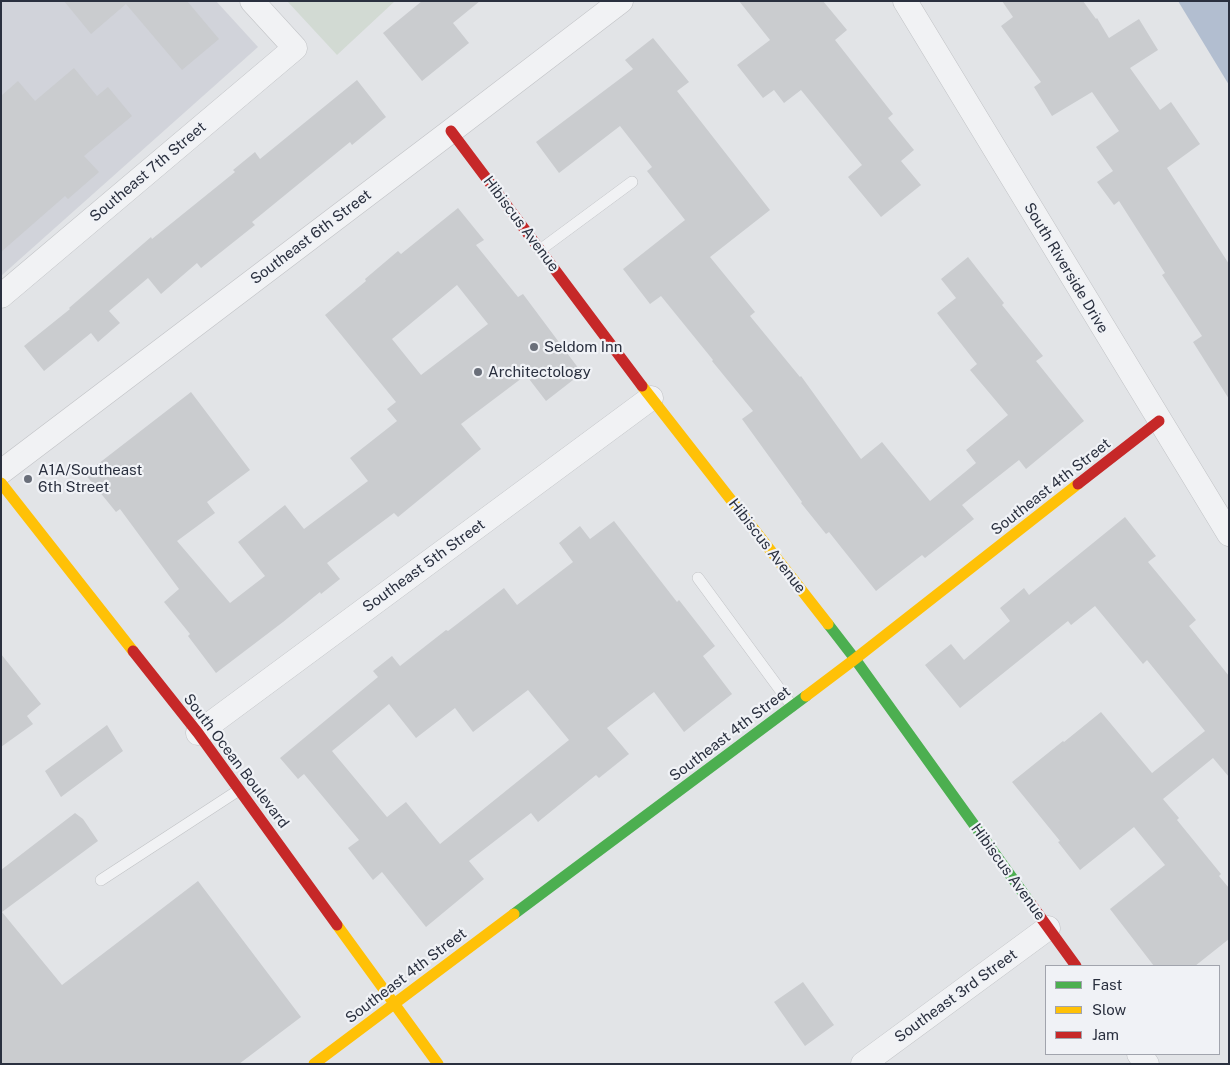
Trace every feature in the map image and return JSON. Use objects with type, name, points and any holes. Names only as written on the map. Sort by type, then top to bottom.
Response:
[{"type":"street","name":"Southeast 7th Street","points":[[1,296],[295,48],[252,1]]},
{"type":"street","name":"Southeast 6th Street","points":[[1,472],[621,1]]},
{"type":"street","name":"South Riverside Drive","points":[[905,1],[1229,534]]},
{"type":"street","name":"Hibiscus Avenue","points":[[451,131],[651,398],[855,659],[1075,965]]},
{"type":"street","name":"Southeast 5th Street","points":[[198,733],[651,398]]},
{"type":"street","name":"Southeast 4th Street","points":[[314,1064],[855,659],[1159,421]]},
{"type":"street","name":"South Ocean Boulevard","points":[[1,483],[198,733],[438,1064]]},
{"type":"street","name":"Southeast 3rd Street","points":[[863,1064],[1048,928]]},
{"type":"lane","points":[[540,250],[632,182]]},
{"type":"lane","points":[[698,578],[792,706]]},
{"type":"lane","points":[[102,880],[239,790]]},
{"type":"shaded area","points":[[1,1],[216,1],[258,47],[1,276]]},
{"type":"shaded area","points":[[287,1],[395,1],[337,55]]},
{"type":"water","points":[[1178,1],[1229,1],[1229,85]]},
{"type":"building","points":[[64,1],[187,1],[219,39],[182,70],[126,4],[91,34]]},
{"type":"building","points":[[422,1],[480,1],[453,23],[469,43],[422,81],[383,33]]},
{"type":"building","points":[[739,1],[823,1],[847,30],[835,40],[893,114],[888,118],[914,150],[901,161],[921,185],[881,217],[848,177],[862,165],[801,90],[784,103],[774,90],[763,98],[737,65],[770,40]]},
{"type":"building","points":[[1002,1],[1083,1],[1097,18],[1109,38],[1139,19],[1158,50],[1130,68],[1160,110],[1171,102],[1200,144],[1167,168],[1229,264],[1229,399],[1193,342],[1202,336],[1162,275],[1165,273],[1119,201],[1114,205],[1097,182],[1113,171],[1096,147],[1119,131],[1092,92],[1052,116],[1034,87],[1041,82],[1001,26],[1013,17]]},
{"type":"building","points":[[653,38],[689,82],[677,91],[770,210],[710,257],[755,312],[750,316],[801,376],[861,459],[882,442],[930,501],[976,463],[966,450],[1008,415],[970,370],[977,364],[937,313],[956,298],[941,279],[968,257],[1004,303],[1002,305],[1043,356],[1036,361],[1084,421],[1026,469],[1019,460],[962,505],[974,519],[925,558],[922,555],[876,591],[829,532],[826,534],[801,503],[742,419],[753,411],[713,360],[661,296],[650,304],[623,269],[685,220],[647,171],[652,167],[620,126],[559,173],[536,142],[633,69],[625,60]]},
{"type":"building","points":[[74,68],[97,96],[108,87],[132,116],[84,156],[99,172],[68,199],[65,196],[1,252],[1,96],[18,81],[35,101]]},
{"type":"building","points":[[357,80],[386,117],[352,145],[350,142],[252,222],[255,225],[201,268],[197,263],[161,294],[148,278],[109,311],[120,323],[98,342],[91,333],[44,371],[24,346],[70,309],[151,237],[152,239],[235,172],[233,170],[255,152],[260,159]]},
{"type":"building","points":[[458,208],[484,240],[476,245],[518,297],[523,294],[582,373],[546,401],[526,375],[461,424],[481,449],[398,517],[394,513],[327,563],[340,579],[321,594],[320,592],[216,673],[188,636],[190,634],[164,602],[179,589],[120,509],[116,512],[85,474],[191,392],[250,470],[207,502],[215,513],[177,541],[230,603],[265,576],[238,542],[285,505],[304,529],[368,481],[350,458],[397,421],[387,409],[396,402],[325,315],[398,251],[401,254]],"holes":[[[457,285],[488,324],[421,375],[392,339]]]},
{"type":"building","points":[[1125,517],[1156,556],[1148,562],[1196,620],[1189,626],[1229,676],[1229,777],[1213,758],[1163,799],[1179,818],[1177,820],[1221,874],[1219,876],[1229,888],[1229,939],[1196,965],[1153,965],[1110,909],[1165,865],[1134,827],[1080,870],[1058,842],[1060,841],[1012,782],[1101,712],[1152,773],[1205,731],[1147,660],[1143,664],[1095,606],[1071,625],[1068,621],[960,708],[925,665],[951,644],[964,660],[1010,621],[1000,608],[1024,588],[1029,595]]},
{"type":"building","points":[[614,521],[677,602],[679,600],[715,646],[703,656],[732,694],[684,732],[654,692],[607,728],[629,754],[599,778],[596,775],[538,822],[531,813],[469,861],[484,879],[426,927],[382,872],[373,880],[348,848],[359,840],[304,774],[298,779],[280,758],[378,677],[373,671],[392,656],[400,666],[504,588],[517,605],[573,562],[559,543],[580,526],[590,539]],"holes":[[[528,690],[569,740],[440,844],[406,802],[387,817],[332,751],[389,704],[416,738],[455,708],[473,732]]]},
{"type":"building","points":[[1,654],[41,704],[27,716],[33,724],[1,747]]},
{"type":"building","points":[[107,725],[123,751],[61,797],[45,771]]},
{"type":"building","points":[[75,813],[83,819],[98,841],[2,912],[62,985],[198,881],[301,1017],[239,1064],[1,1064],[1,870]]},
{"type":"building","points":[[803,982],[834,1025],[805,1046],[774,1002]]},
{"type":"traffic: fast","points":[[828,624],[1031,904]]},
{"type":"traffic: fast","points":[[514,914],[806,696]]},
{"type":"traffic: slow","points":[[642,386],[828,624]]},
{"type":"traffic: slow","points":[[1,483],[133,651]]},
{"type":"traffic: slow","points":[[806,696],[1078,484]]},
{"type":"traffic: slow","points":[[314,1064],[514,914]]},
{"type":"traffic: slow","points":[[337,925],[438,1064]]},
{"type":"traffic: jam","points":[[451,131],[642,386]]},
{"type":"traffic: jam","points":[[1078,484],[1159,421]]},
{"type":"traffic: jam","points":[[133,651],[198,733],[337,925]]},
{"type":"traffic: jam","points":[[1031,904],[1075,965]]},
{"type":"place","name":"Seldom Inn","points":[[534,347]]},
{"type":"place","name":"Architectology","points":[[478,372]]},
{"type":"place","name":"A1A/Southeast 6th Street","points":[[28,479]]}]
